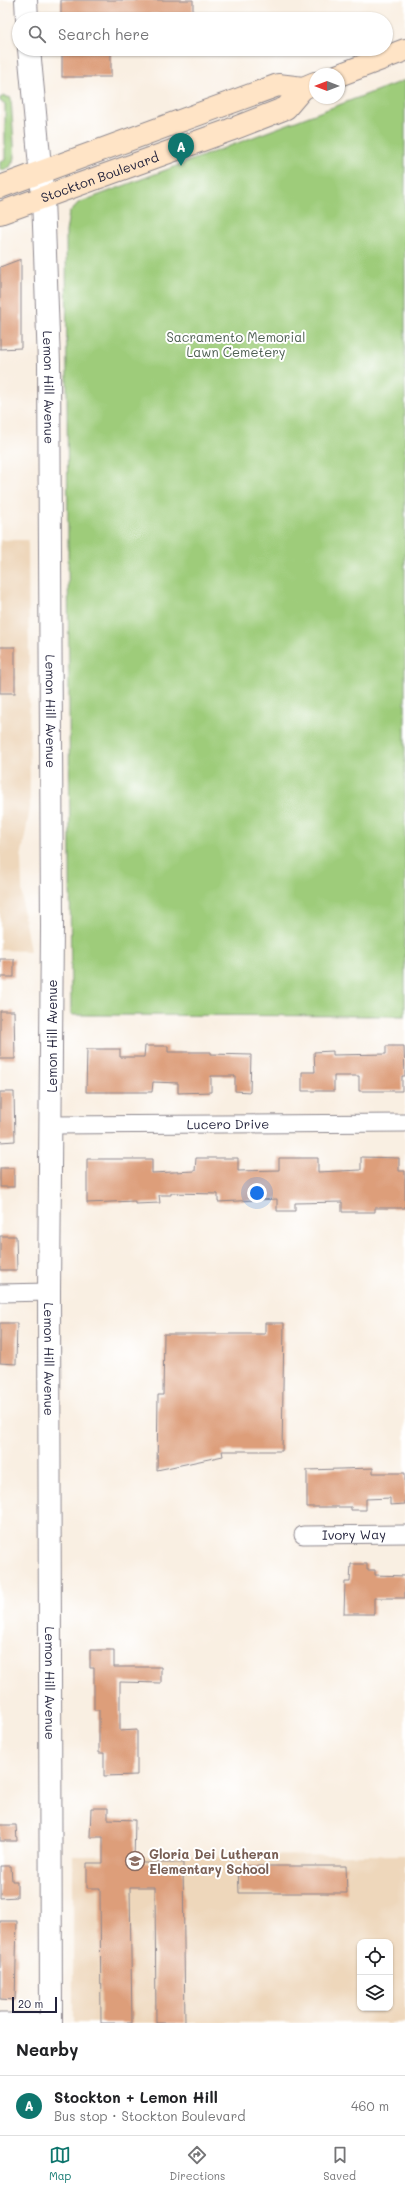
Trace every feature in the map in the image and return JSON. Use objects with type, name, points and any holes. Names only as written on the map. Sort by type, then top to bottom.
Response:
[{"type":"main road","points":[[393,55],[405,50]]},
{"type":"main road","points":[[345,73],[389,56]]},
{"type":"main road","name":"Stockton Boulevard","points":[[0,187],[278,85],[309,86]]},
{"type":"main road","name":"Stockton Boulevard","points":[[0,213],[286,108],[309,86]]},
{"type":"street","points":[[26,0],[27,12]]},
{"type":"street","name":"Lemon Hill Avenue","points":[[30,56],[43,198],[49,371],[52,919],[49,1292],[51,2023]]},
{"type":"street","name":"Lucero Drive","points":[[51,1125],[405,1123]]},
{"type":"street","points":[[0,1293],[49,1292]]},
{"type":"street","name":"Ivory Way","points":[[303,1535],[405,1534]]},
{"type":"street","points":[[0,2022],[51,2023]]},
{"type":"shaded area","points":[[0,540],[28,540],[30,808],[21,858],[23,912],[30,951],[0,950]]},
{"type":"shaded area","points":[[405,1855],[405,2023],[73,2023],[73,1856]]},
{"type":"green space","name":"Sacramento Memorial Lawn Cemetery","points":[[405,80],[405,1016],[71,1015],[66,232],[69,213],[78,203],[341,104],[345,104],[345,103]]},
{"type":"green space","points":[[4,96],[11,98],[15,158],[10,167],[0,171],[0,162],[5,160],[5,105],[0,101],[0,98]]},
{"type":"building","points":[[61,0],[193,0],[193,12],[61,12]]},
{"type":"building","points":[[62,56],[111,56],[111,77],[62,77]]},
{"type":"building","points":[[21,259],[21,348],[0,349],[0,267]]},
{"type":"building","points":[[0,647],[15,647],[15,693],[0,693]]},
{"type":"building","points":[[0,959],[14,959],[14,977],[0,977]]},
{"type":"building","points":[[0,1011],[14,1011],[15,1059],[0,1059]]},
{"type":"building","points":[[145,1046],[168,1046],[168,1052],[211,1052],[211,1054],[251,1055],[250,1092],[235,1091],[235,1076],[211,1076],[211,1092],[178,1093],[178,1083],[153,1082],[152,1092],[86,1092],[87,1049],[120,1049],[120,1057],[144,1057]]},
{"type":"building","points":[[386,1046],[404,1046],[405,1076],[402,1076],[402,1091],[359,1091],[359,1076],[334,1076],[334,1091],[302,1091],[302,1072],[315,1072],[314,1052],[333,1051],[333,1055],[386,1054]]},
{"type":"building","points":[[0,1092],[14,1092],[15,1141],[0,1142]]},
{"type":"building","points":[[361,1157],[399,1158],[399,1171],[405,1171],[405,1208],[375,1208],[375,1212],[342,1212],[342,1202],[295,1203],[295,1211],[277,1211],[277,1199],[218,1202],[218,1194],[171,1193],[171,1195],[159,1195],[160,1203],[135,1204],[135,1201],[87,1203],[87,1159],[152,1159],[152,1173],[195,1171],[196,1158],[238,1158],[238,1171],[279,1170],[279,1158],[318,1158],[318,1172],[361,1170]]},
{"type":"building","points":[[0,1168],[14,1168],[14,1187],[0,1187]]},
{"type":"building","points":[[0,1236],[16,1236],[17,1270],[0,1270]]},
{"type":"building","points":[[0,1323],[17,1323],[16,1364],[0,1363]]},
{"type":"building","points":[[265,1323],[284,1323],[282,1451],[222,1451],[223,1456],[157,1470],[158,1395],[163,1395],[164,1334],[265,1334]]},
{"type":"building","points":[[373,1468],[373,1473],[405,1473],[405,1504],[390,1505],[390,1498],[366,1499],[366,1510],[351,1510],[351,1507],[307,1507],[307,1470]]},
{"type":"building","points":[[351,1564],[367,1564],[367,1570],[375,1570],[375,1575],[405,1576],[405,1598],[374,1598],[374,1614],[344,1614],[345,1582],[350,1582]]},
{"type":"building","points":[[90,1650],[114,1650],[114,1667],[161,1667],[161,1683],[120,1682],[120,1731],[137,1730],[137,1775],[104,1776],[104,1753],[99,1753],[99,1710],[94,1710],[94,1668],[90,1668]]},
{"type":"building","points":[[91,1808],[108,1808],[108,1819],[135,1820],[134,1863],[183,1863],[185,2023],[156,2023],[155,1887],[130,1887],[132,2023],[101,2023],[100,1888],[87,1888],[87,1863],[103,1863],[103,1837],[90,1837]]},
{"type":"building","points":[[0,1825],[16,1825],[17,1841],[0,1841]]},
{"type":"building","points":[[0,1866],[11,1866],[12,1881],[17,1881],[17,1897],[0,1898]]},
{"type":"building","points":[[238,1866],[346,1866],[347,1893],[239,1893]]},
{"type":"building","points":[[0,1921],[17,1921],[15,2000],[0,1999]]},
{"type":"place","name":"Stockton + Lemon Hill","points":[[181,166]]},
{"type":"place","name":"Gloria Dei Lutheran Elementary School","points":[[135,1861]]}]
